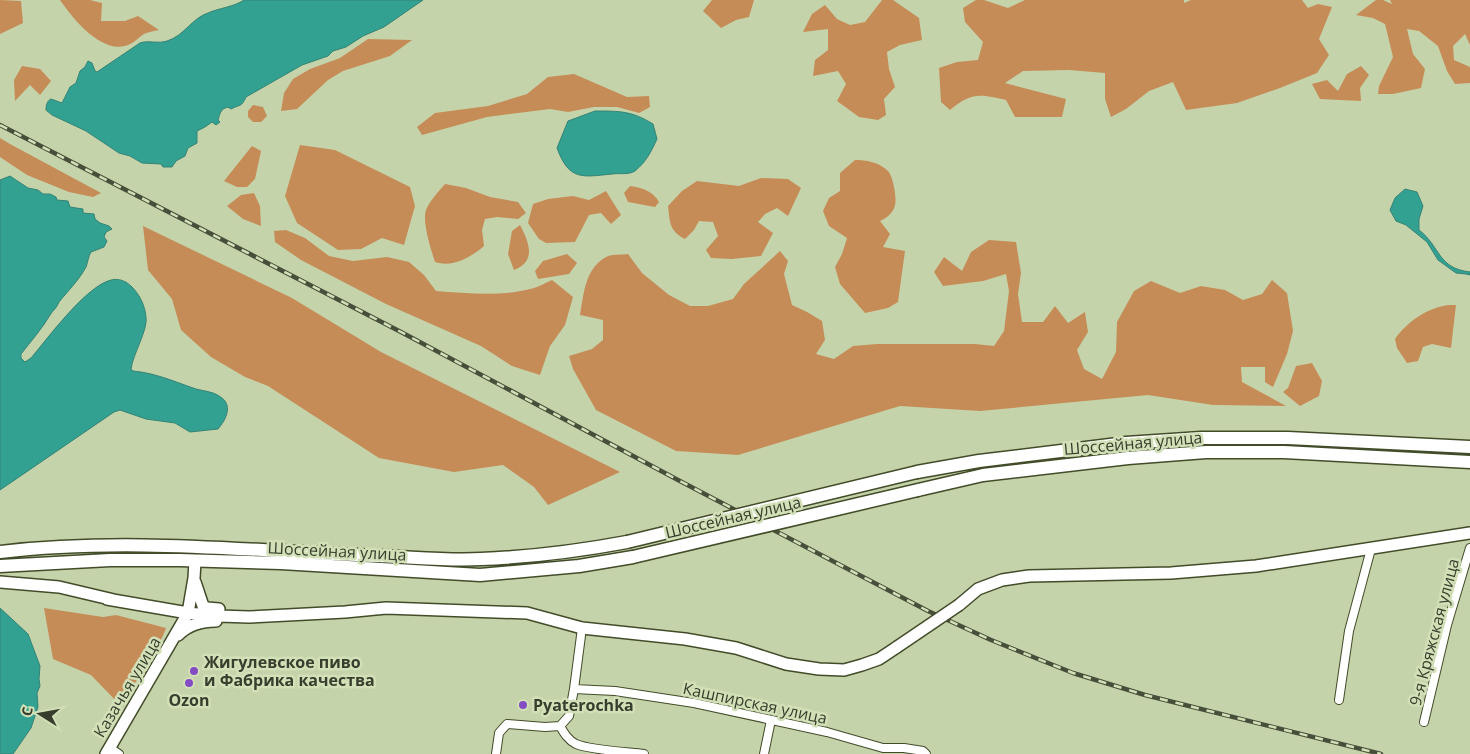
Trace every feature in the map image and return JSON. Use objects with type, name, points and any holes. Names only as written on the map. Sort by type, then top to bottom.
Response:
[{"type":"main road","name":"Шоссейная улица","points":[[0,552],[118,545],[196,546],[278,552],[479,559],[576,551],[627,542],[917,472],[979,461],[1126,443],[1201,438],[1288,438],[1470,447]]},
{"type":"main road","name":"Шоссейная улица","points":[[0,566],[110,560],[195,561],[281,563],[480,575],[579,566],[633,557],[983,475],[1128,458],[1206,452],[1284,452],[1470,462]]},
{"type":"main road","points":[[107,599],[188,613],[243,617],[386,608],[527,613],[582,628],[685,639],[736,648],[786,664],[819,669],[844,670],[878,659],[959,605],[978,589],[1002,580],[1029,576],[1153,573],[1256,566],[1470,533]]},
{"type":"main road","name":"Казачья улица","points":[[112,752],[188,613],[194,578],[196,546]]},
{"type":"main road","points":[[194,578],[200,601],[207,608],[244,610],[273,616]]},
{"type":"main road","points":[[0,582],[58,588],[171,614],[175,622],[176,636]]},
{"type":"main road","name":"Казачья улица","points":[[176,636],[201,622],[225,621],[243,617]]},
{"type":"street","name":"9-я Кряжская улица","points":[[1424,722],[1447,625],[1470,548]]},
{"type":"street","points":[[1339,700],[1349,631],[1371,549]]},
{"type":"street","points":[[496,754],[499,733],[507,724],[545,727],[560,726],[569,716],[582,628]]},
{"type":"street","name":"Кашпирская улица","points":[[574,689],[614,691],[685,702],[827,732],[883,748],[923,750],[926,754]]},
{"type":"street","points":[[764,754],[771,720]]},
{"type":"street","points":[[560,726],[568,738],[577,744],[611,751],[644,754]]},
{"type":"shaded area","points":[[0,0],[21,1],[23,23],[0,34]]},
{"type":"shaded area","points":[[60,0],[90,0],[102,3],[101,21],[125,21],[138,16],[159,30],[144,34],[128,45],[118,47],[108,45],[98,40],[80,25]]},
{"type":"shaded area","points":[[712,0],[754,0],[749,17],[736,20],[721,28],[703,11]]},
{"type":"shaded area","points":[[882,0],[893,0],[919,18],[922,40],[900,45],[887,52],[889,69],[895,87],[884,99],[886,115],[878,120],[859,117],[837,101],[846,84],[838,71],[813,76],[815,60],[828,50],[828,29],[803,32],[812,14],[825,5],[837,19],[850,25],[865,22]]},
{"type":"shaded area","points":[[976,0],[984,0],[1008,8],[1025,0],[1184,0],[1184,3],[1191,0],[1302,0],[1308,8],[1318,4],[1332,7],[1319,39],[1329,55],[1317,73],[1237,103],[1186,110],[1173,82],[1149,91],[1126,109],[1111,117],[1105,99],[1105,73],[1069,70],[1023,71],[1005,83],[1066,99],[1062,117],[1015,117],[1006,100],[989,96],[970,97],[950,110],[941,102],[939,68],[957,62],[978,60],[983,42],[965,22],[963,8]]},
{"type":"shaded area","points":[[1376,0],[1383,0],[1392,4],[1390,0],[1470,0],[1470,45],[1465,34],[1453,46],[1454,60],[1470,67],[1470,83],[1455,84],[1447,71],[1438,46],[1419,31],[1407,29],[1413,54],[1425,69],[1421,88],[1393,94],[1378,94],[1379,86],[1393,57],[1385,24],[1373,18],[1356,15]]},
{"type":"shaded area","points":[[368,39],[412,40],[390,56],[343,71],[328,80],[297,109],[281,111],[284,93],[293,79],[310,69],[340,58]]},
{"type":"shaded area","points":[[22,66],[40,69],[51,81],[40,95],[30,85],[15,101],[14,80]]},
{"type":"shaded area","points":[[1361,66],[1369,75],[1360,88],[1361,101],[1320,99],[1312,84],[1327,80],[1338,91],[1347,74]]},
{"type":"shaded area","points":[[574,74],[627,97],[649,96],[650,107],[639,113],[617,107],[594,107],[568,112],[550,109],[487,117],[422,135],[417,127],[435,113],[488,106],[527,94],[548,77]]},
{"type":"shaded area","points":[[253,105],[263,107],[267,116],[261,122],[253,122],[248,117],[248,111]]},
{"type":"shaded area","points":[[0,138],[101,193],[93,197],[69,192],[27,175],[0,157]]},
{"type":"shaded area","points":[[300,145],[335,150],[410,187],[415,206],[404,245],[382,238],[361,249],[338,250],[297,223],[285,196]]},
{"type":"shaded area","points":[[252,146],[261,151],[255,179],[247,187],[237,187],[224,181]]},
{"type":"shaded area","points":[[855,160],[877,164],[890,174],[894,187],[895,202],[892,212],[880,221],[890,234],[883,247],[905,251],[898,302],[888,308],[865,313],[840,284],[835,267],[847,238],[829,226],[823,211],[829,198],[840,191],[840,173]]},
{"type":"shaded area","points":[[761,178],[788,179],[801,188],[788,216],[777,208],[765,214],[758,222],[773,233],[761,256],[732,259],[711,258],[706,250],[718,236],[713,222],[699,221],[694,230],[685,239],[673,229],[668,206],[682,191],[697,181],[739,186]]},
{"type":"shaded area","points":[[445,184],[466,188],[490,197],[518,202],[526,213],[518,219],[497,217],[485,219],[482,230],[484,246],[468,257],[455,262],[448,264],[435,262],[425,215],[430,203]]},
{"type":"shaded area","points":[[630,186],[647,191],[654,195],[659,202],[655,207],[628,202],[624,193]]},
{"type":"shaded area","points":[[606,191],[621,215],[611,224],[601,213],[589,215],[575,242],[546,243],[539,239],[528,223],[533,204],[548,199],[573,196],[589,200]]},
{"type":"shaded area","points":[[254,193],[260,206],[261,226],[243,219],[227,206],[241,195]]},
{"type":"shaded area","points":[[520,225],[529,250],[526,262],[514,270],[508,254],[512,231]]},
{"type":"shaded area","points":[[143,226],[292,298],[381,352],[620,472],[548,505],[534,487],[503,465],[454,472],[379,458],[268,386],[245,377],[211,357],[181,330],[172,299],[148,270]]},
{"type":"shaded area","points":[[286,230],[305,238],[329,256],[353,261],[387,257],[409,262],[424,275],[436,291],[483,294],[507,293],[538,287],[552,280],[573,297],[565,325],[550,346],[540,375],[512,366],[481,346],[386,304],[301,260],[275,242],[274,231]]},
{"type":"shaded area","points":[[989,240],[1016,242],[1021,273],[1018,294],[1022,322],[1043,322],[1055,306],[1068,323],[1085,312],[1088,332],[1077,350],[1084,369],[1102,379],[1116,352],[1117,322],[1134,291],[1151,281],[1180,293],[1201,286],[1225,290],[1243,300],[1262,294],[1272,280],[1287,293],[1293,331],[1287,354],[1273,387],[1265,382],[1265,367],[1241,367],[1242,382],[1286,406],[1213,405],[1148,395],[980,411],[900,406],[738,455],[676,451],[596,410],[573,369],[569,356],[592,349],[603,340],[603,320],[580,315],[587,281],[594,267],[608,256],[628,254],[642,273],[669,295],[690,306],[708,306],[733,299],[744,284],[780,251],[788,261],[784,274],[792,305],[822,321],[825,340],[816,354],[834,359],[853,346],[877,344],[975,344],[994,346],[1004,331],[1009,291],[1006,274],[983,281],[943,286],[934,272],[944,257],[962,271],[971,252]]},
{"type":"shaded area","points":[[567,254],[577,263],[569,274],[538,279],[535,271],[543,261]]},
{"type":"shaded area","points":[[1456,305],[1451,348],[1432,344],[1423,347],[1418,361],[1407,363],[1397,348],[1395,339],[1405,327],[1418,317],[1433,309]]},
{"type":"shaded area","points":[[1312,363],[1322,381],[1319,396],[1300,406],[1283,392],[1288,388],[1296,366]]},
{"type":"shaded area","points":[[44,608],[103,617],[116,615],[166,628],[161,640],[132,688],[119,704],[91,675],[53,659]]},
{"type":"water","points":[[244,0],[423,0],[384,27],[363,36],[346,47],[333,51],[328,56],[302,65],[246,97],[240,105],[231,109],[228,107],[223,109],[218,120],[220,122],[216,125],[212,122],[197,131],[197,143],[188,148],[185,156],[176,161],[172,167],[163,167],[161,164],[142,163],[130,156],[119,153],[86,131],[52,115],[46,110],[47,103],[51,99],[62,103],[70,87],[76,83],[80,71],[88,61],[92,63],[97,72],[140,43],[164,42],[173,39],[202,15]]},
{"type":"water","points":[[595,111],[626,113],[639,116],[653,124],[657,139],[648,156],[635,171],[585,176],[572,172],[566,166],[557,148],[568,121]]},
{"type":"water","points":[[10,176],[28,188],[38,190],[43,194],[50,194],[56,197],[57,200],[68,201],[70,207],[83,209],[83,213],[94,214],[95,219],[112,229],[106,232],[104,237],[107,241],[104,247],[91,252],[83,272],[21,354],[21,358],[25,362],[31,358],[68,314],[90,292],[111,280],[122,280],[130,285],[137,294],[143,305],[146,317],[145,328],[131,369],[213,393],[224,399],[227,408],[226,417],[218,429],[190,432],[175,423],[146,419],[120,410],[114,412],[0,490],[0,180]]},
{"type":"water","points":[[1405,189],[1417,192],[1423,206],[1419,219],[1419,230],[1432,243],[1445,261],[1459,270],[1470,272],[1470,275],[1456,273],[1438,260],[1427,242],[1406,225],[1396,221],[1390,210],[1395,198]]},
{"type":"water","points":[[0,608],[28,634],[40,666],[40,686],[37,693],[38,707],[31,728],[13,754],[0,754]]},
{"type":"railway","points":[[0,125],[401,332],[928,611],[991,640],[1073,673],[1145,695],[1381,754]]},
{"type":"place","name":"Жигулевское пиво и Фабрика качества","points":[[194,671]]},
{"type":"place","name":"Ozon","points":[[189,683]]},
{"type":"place","name":"Pyaterochka","points":[[523,705]]}]
